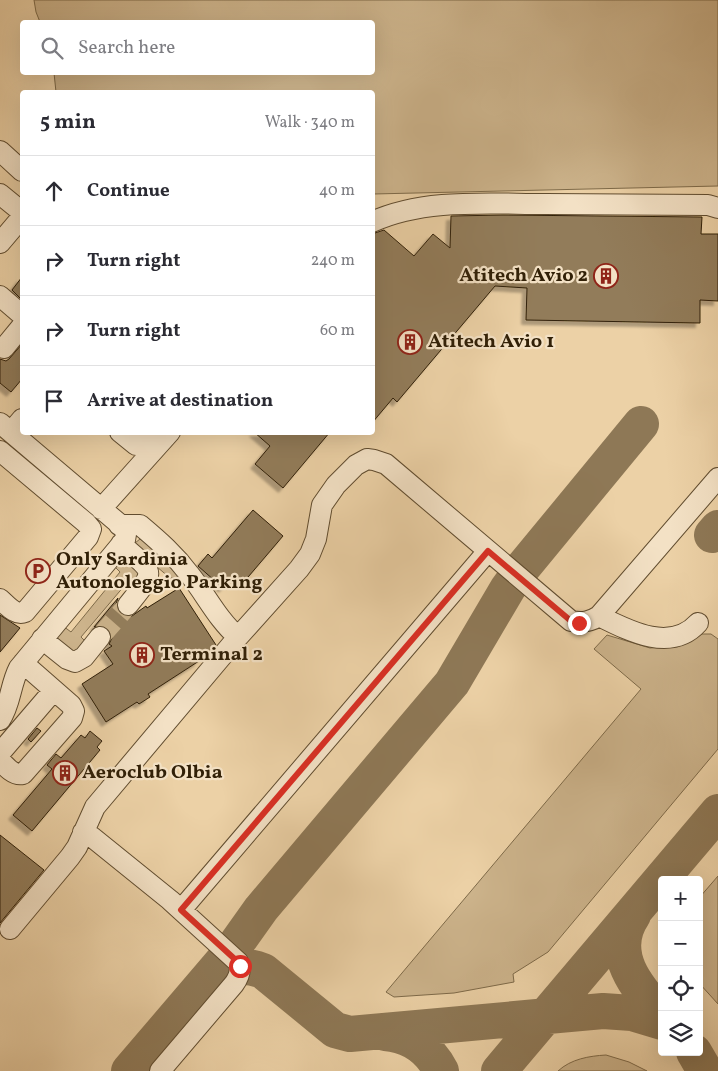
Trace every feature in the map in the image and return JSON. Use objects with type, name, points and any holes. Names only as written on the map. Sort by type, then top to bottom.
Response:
[{"type":"street","points":[[0,151],[20,169]]},
{"type":"street","points":[[0,194],[20,210]]},
{"type":"street","points":[[375,220],[386,215],[422,206],[552,204],[708,205],[718,208]]},
{"type":"street","points":[[0,243],[20,219]]},
{"type":"street","points":[[0,296],[20,313]]},
{"type":"street","points":[[4,348],[20,328]]},
{"type":"street","points":[[11,424],[20,434]]},
{"type":"street","points":[[21,435],[45,460],[101,509],[145,565],[149,573],[147,581],[128,605]]},
{"type":"street","points":[[124,435],[136,445],[144,435]]},
{"type":"street","points":[[101,509],[167,435]]},
{"type":"street","points":[[0,451],[86,523],[90,529],[90,534],[25,612],[17,613],[0,600]]},
{"type":"street","points":[[5,935],[70,857],[95,807],[238,637],[299,569],[310,554],[316,539],[322,505],[336,485],[356,465],[367,459],[386,464],[571,621],[586,622],[599,616],[718,478]]},
{"type":"street","points":[[43,486],[42,467],[45,460]]},
{"type":"street","points":[[0,720],[7,708],[16,674],[23,663],[120,534],[140,525],[171,551],[228,628],[238,637]]},
{"type":"street","points":[[181,910],[488,551]]},
{"type":"street","points":[[599,616],[630,632],[655,638],[672,638],[692,630],[698,623]]},
{"type":"street","points":[[42,639],[67,659],[75,662],[84,657],[100,637]]},
{"type":"street","points":[[0,760],[14,773],[23,774],[72,718],[74,711],[54,690],[23,663]]},
{"type":"street","points":[[0,753],[54,690]]},
{"type":"street","points":[[83,832],[92,837],[181,910],[238,962],[240,970],[234,984],[160,1071]]},
{"type":"shaded area","points":[[34,0],[718,0],[718,186],[375,194],[375,90],[56,90],[54,75],[375,75],[375,20],[39,20]]},
{"type":"shaded area","points":[[140,539],[177,570],[178,575],[176,578],[170,578],[136,549],[135,543]]},
{"type":"shaded area","points":[[121,557],[140,570],[133,590],[125,585],[81,637],[88,644],[76,655],[56,643],[56,635],[63,626],[71,632],[120,572],[113,565]]},
{"type":"shaded area","points":[[697,634],[711,634],[718,639],[718,749],[548,952],[513,974],[514,982],[454,993],[394,997],[386,992],[641,689],[594,649],[607,635],[650,648],[670,646]]},
{"type":"shaded area","points":[[718,876],[718,1004],[703,987],[703,893]]},
{"type":"shaded area","points":[[606,1055],[629,1062],[647,1071],[558,1071],[580,1059]]},
{"type":"building","points":[[451,216],[702,217],[701,234],[718,234],[718,301],[700,300],[700,323],[526,320],[527,288],[495,286],[397,402],[393,398],[375,419],[375,233],[384,230],[414,256],[433,234],[450,248]]},
{"type":"building","points":[[20,280],[20,298],[12,290]]},
{"type":"building","points":[[20,346],[20,381],[11,392],[0,383],[0,359],[6,361]]},
{"type":"building","points":[[257,435],[327,435],[283,488],[255,464],[270,446]]},
{"type":"building","points":[[253,510],[283,536],[243,583],[234,576],[223,588],[198,566],[208,554],[212,558]]},
{"type":"building","points":[[179,588],[216,645],[199,661],[148,694],[150,697],[139,704],[137,702],[106,722],[82,684],[113,664],[104,651],[112,646],[109,644],[112,638],[111,632],[102,625],[94,627],[118,598],[117,609],[120,614],[126,617],[132,616],[146,606],[147,608]]},
{"type":"building","points":[[0,615],[20,628],[0,652]]},
{"type":"building","points":[[37,728],[41,731],[31,742],[28,739]]},
{"type":"building","name":"Aeroclub Olbia","points":[[90,731],[102,741],[97,747],[100,750],[32,831],[13,815],[52,769],[47,765],[56,754],[61,758],[81,735],[85,738]]},
{"type":"building","points":[[0,835],[44,870],[0,923]]},
{"type":"taxiway","points":[[129,1071],[229,954],[261,909],[452,683],[508,588],[524,566],[641,424]]},
{"type":"taxiway","points":[[712,535],[718,528]]},
{"type":"taxiway","points":[[499,1071],[718,812]]},
{"type":"taxiway","points":[[633,915],[626,929],[623,943],[624,956],[635,982],[659,1011]]},
{"type":"taxiway","points":[[205,982],[218,972],[232,967],[247,967],[263,971],[335,1030],[350,1034],[603,1011],[632,1013],[658,1021]]},
{"type":"taxiway","points":[[385,1033],[394,1034],[418,1044],[431,1056],[441,1071]]},
{"type":"taxiway","points":[[696,1056],[705,1071]]},
{"type":"tunnel","points":[[100,637],[128,605]]},
{"type":"place","name":"Atitech Avio 2","points":[[606,276]]},
{"type":"place","name":"Atitech Avio 1","points":[[410,342]]},
{"type":"place","name":"Only Sardinia Autonoleggio Parking","points":[[38,571]]},
{"type":"place","name":"Terminal 2","points":[[142,655]]},
{"type":"place","name":"Aeroclub Olbia","points":[[65,773]]},
{"type":"route","points":[[240,966],[238,962],[181,910],[488,551],[571,621],[579,623]]}]
